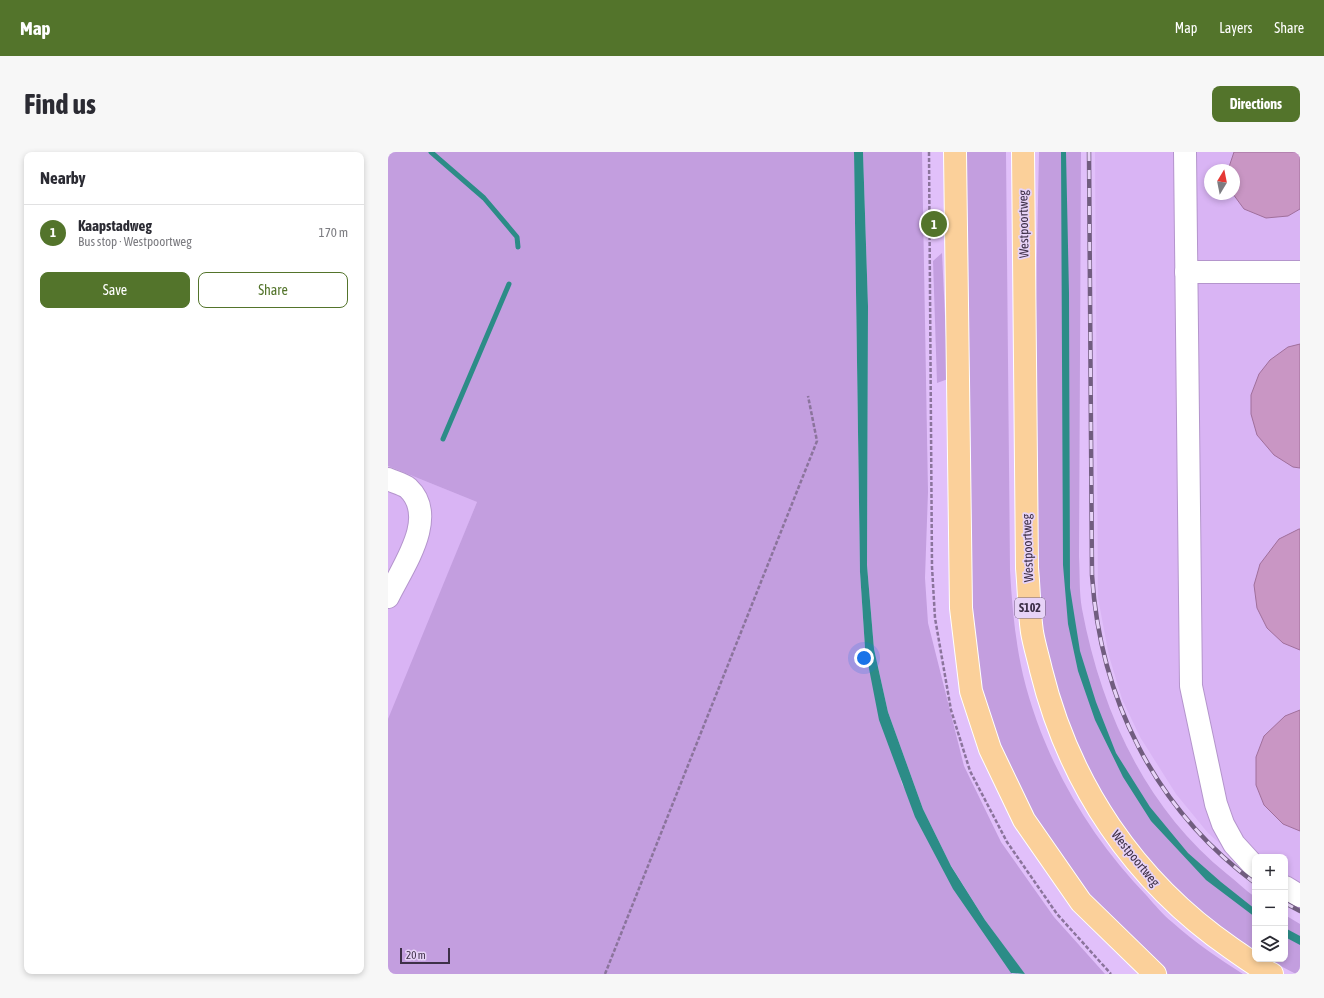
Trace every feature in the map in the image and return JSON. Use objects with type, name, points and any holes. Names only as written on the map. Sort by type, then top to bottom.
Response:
[{"type":"main road","points":[[955,152],[961,608],[971,691],[990,749],[1024,820],[1081,902],[1155,974]]},
{"type":"main road","name":"Westpoortweg","points":[[1022,152],[1027,568],[1032,632],[1048,699],[1069,753],[1093,802],[1121,842],[1150,879],[1202,928],[1272,974]]},
{"type":"lane","points":[[1186,152],[1186,272],[1192,686],[1216,804],[1223,824],[1234,844],[1252,864]]},
{"type":"lane","points":[[1186,272],[1300,272]]},
{"type":"lane","points":[[388,479],[407,487],[417,500],[421,516],[419,532],[388,597]]},
{"type":"lane","points":[[1288,889],[1300,896]]},
{"type":"path","points":[[605,974],[817,441],[808,396]]},
{"type":"shaded area","points":[[388,152],[854,152],[860,572],[865,648],[902,784],[1012,974],[388,974],[388,719],[477,502],[388,466]]},
{"type":"shaded area","points":[[854,152],[863,152],[868,306],[867,565],[874,649],[888,712],[923,809],[951,866],[985,920],[1025,974],[1011,973],[953,889],[915,817],[879,720],[865,648],[860,572]]},
{"type":"shaded area","points":[[863,152],[922,152],[928,492],[925,578],[928,623],[964,766],[1001,842],[1054,917],[1105,974],[1025,974],[1023,972],[985,920],[950,864],[923,809],[888,712],[874,649],[867,565],[868,306]]},
{"type":"shaded area","points":[[962,152],[1006,152],[1010,570],[1018,649],[1023,675],[1032,706],[1055,765],[1070,794],[1106,847],[1159,910],[1180,929],[1215,956],[1243,974],[1168,974],[1135,947],[1099,910],[1033,817],[992,732],[969,634]]},
{"type":"shaded area","points":[[1039,152],[1081,152],[1079,557],[1081,603],[1090,647],[1101,684],[1115,720],[1131,755],[1150,788],[1172,819],[1198,848],[1252,894],[1252,949],[1221,930],[1188,902],[1147,860],[1115,818],[1094,783],[1061,712],[1038,620],[1032,495]]},
{"type":"shaded area","points":[[1061,152],[1066,152],[1069,293],[1070,588],[1080,651],[1096,702],[1116,753],[1150,807],[1188,853],[1252,907],[1252,915],[1206,880],[1151,821],[1123,777],[1095,720],[1078,671],[1068,624],[1063,565]]},
{"type":"shaded area","points":[[1095,152],[1300,152],[1300,904],[1288,897],[1288,854],[1252,854],[1252,857],[1235,857],[1208,833],[1176,794],[1140,737],[1122,699],[1109,656],[1098,598]]},
{"type":"shaded area","points":[[942,253],[948,379],[937,383],[933,261]]},
{"type":"shaded area","points":[[388,466],[477,502],[388,722]]},
{"type":"shaded area","points":[[1288,917],[1300,924],[1300,974],[1296,974],[1273,962],[1288,962]]},
{"type":"shaded area","points":[[1288,930],[1300,936],[1300,945],[1288,939]]},
{"type":"building","points":[[1234,152],[1300,152],[1300,209],[1288,216],[1266,218],[1244,209],[1237,200],[1240,200],[1240,164],[1230,164]]},
{"type":"building","points":[[1300,344],[1300,468],[1293,467],[1274,455],[1257,435],[1251,414],[1251,395],[1259,374],[1270,360],[1288,347]]},
{"type":"building","points":[[1299,529],[1300,650],[1283,643],[1267,628],[1257,608],[1254,585],[1260,564],[1279,539]]},
{"type":"building","points":[[1300,710],[1300,831],[1283,824],[1264,805],[1256,785],[1256,757],[1264,736],[1285,716]]},
{"type":"waterway","points":[[431,152],[484,198],[517,237],[518,247]]},
{"type":"waterway","points":[[443,439],[509,284]]},
{"type":"railway","points":[[1089,152],[1092,575],[1097,620],[1107,664],[1120,707],[1139,747],[1161,785],[1188,821],[1219,853],[1252,880]]},
{"type":"railway","points":[[1288,905],[1300,911]]},
{"type":"place","name":"Kaapstadweg","points":[[934,224]]}]
